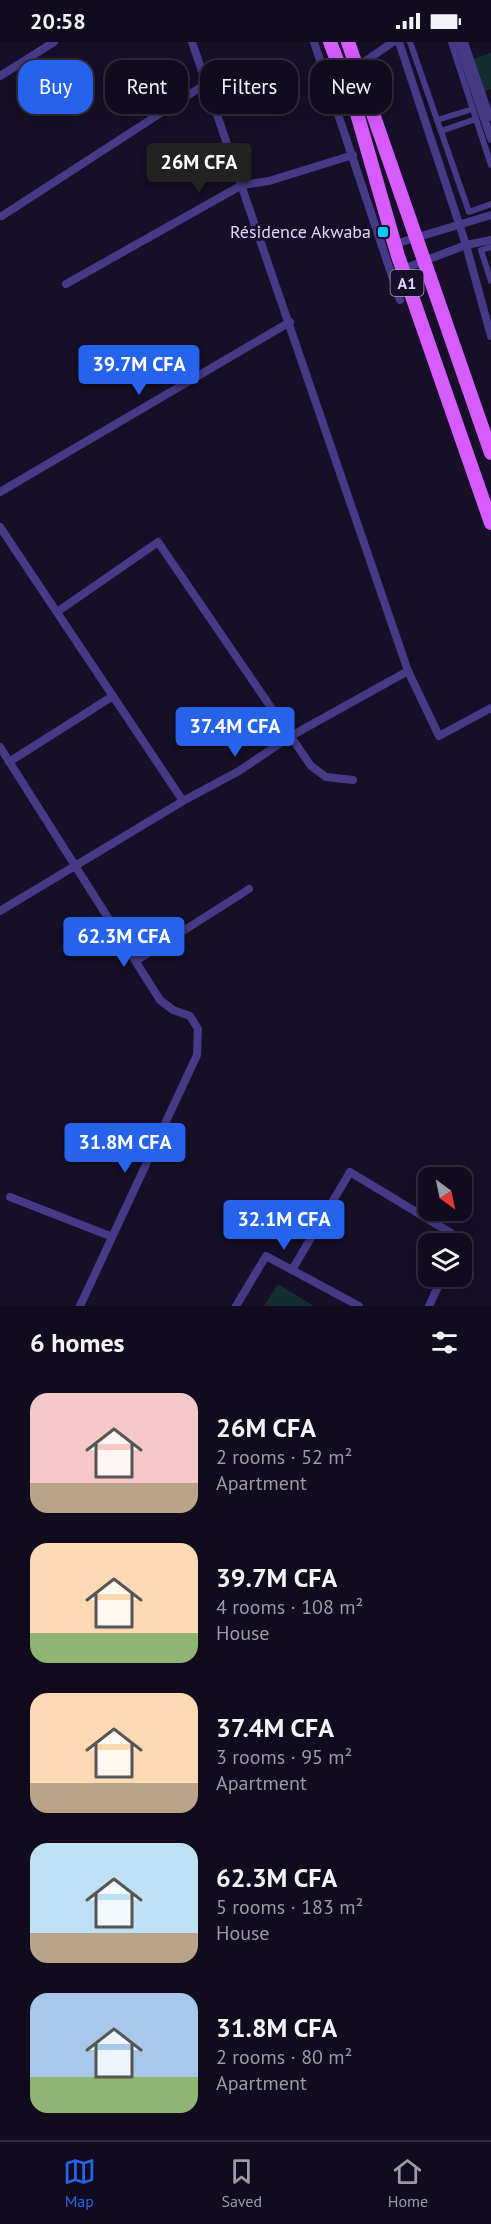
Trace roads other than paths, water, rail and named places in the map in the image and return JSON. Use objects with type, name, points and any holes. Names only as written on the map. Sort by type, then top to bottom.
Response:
[{"type":"main road","name":"A1","points":[[330,42],[356,111],[403,269],[491,523]]},
{"type":"main road","name":"A1","points":[[348,42],[354,60]]},
{"type":"main road","name":"A1","points":[[373,114],[491,453]]},
{"type":"street","points":[[0,75],[54,42]]},
{"type":"street","points":[[192,42],[200,64]]},
{"type":"street","points":[[314,42],[400,300]]},
{"type":"street","points":[[367,60],[393,42]]},
{"type":"street","points":[[399,42],[466,245],[491,336]]},
{"type":"street","points":[[451,42],[491,165]]},
{"type":"street","points":[[458,42],[491,139]]},
{"type":"street","points":[[465,42],[491,118]]},
{"type":"street","points":[[412,43],[469,212],[491,204]]},
{"type":"street","points":[[2,216],[200,88]]},
{"type":"street","points":[[483,93],[491,90]]},
{"type":"street","points":[[437,120],[473,109]]},
{"type":"street","points":[[218,114],[408,672],[439,736],[491,708]]},
{"type":"street","points":[[441,131],[476,119]]},
{"type":"street","points":[[66,284],[242,185],[270,181],[353,155]]},
{"type":"street","points":[[395,244],[491,215]]},
{"type":"street","points":[[403,269],[466,245],[491,240]]},
{"type":"street","points":[[491,247],[481,250],[491,281]]},
{"type":"street","points":[[0,492],[290,322]]},
{"type":"street","points":[[0,528],[183,801]]},
{"type":"street","points":[[57,612],[158,542],[311,766],[326,777],[353,780]]},
{"type":"street","points":[[0,911],[183,801],[239,771],[291,736],[408,672]]},
{"type":"street","points":[[9,762],[113,696]]},
{"type":"street","points":[[0,747],[160,1000],[173,1010],[190,1016],[198,1029],[197,1055],[110,1236],[80,1306]]},
{"type":"street","points":[[136,962],[249,889]]},
{"type":"street","points":[[292,1270],[350,1172],[451,1233]]},
{"type":"street","points":[[10,1197],[110,1236]]},
{"type":"street","points":[[236,1306],[266,1256],[359,1306]]},
{"type":"street","points":[[429,1306],[438,1287]]},
{"type":"place","name":"Résidence Akwaba","points":[[383,232]]}]
